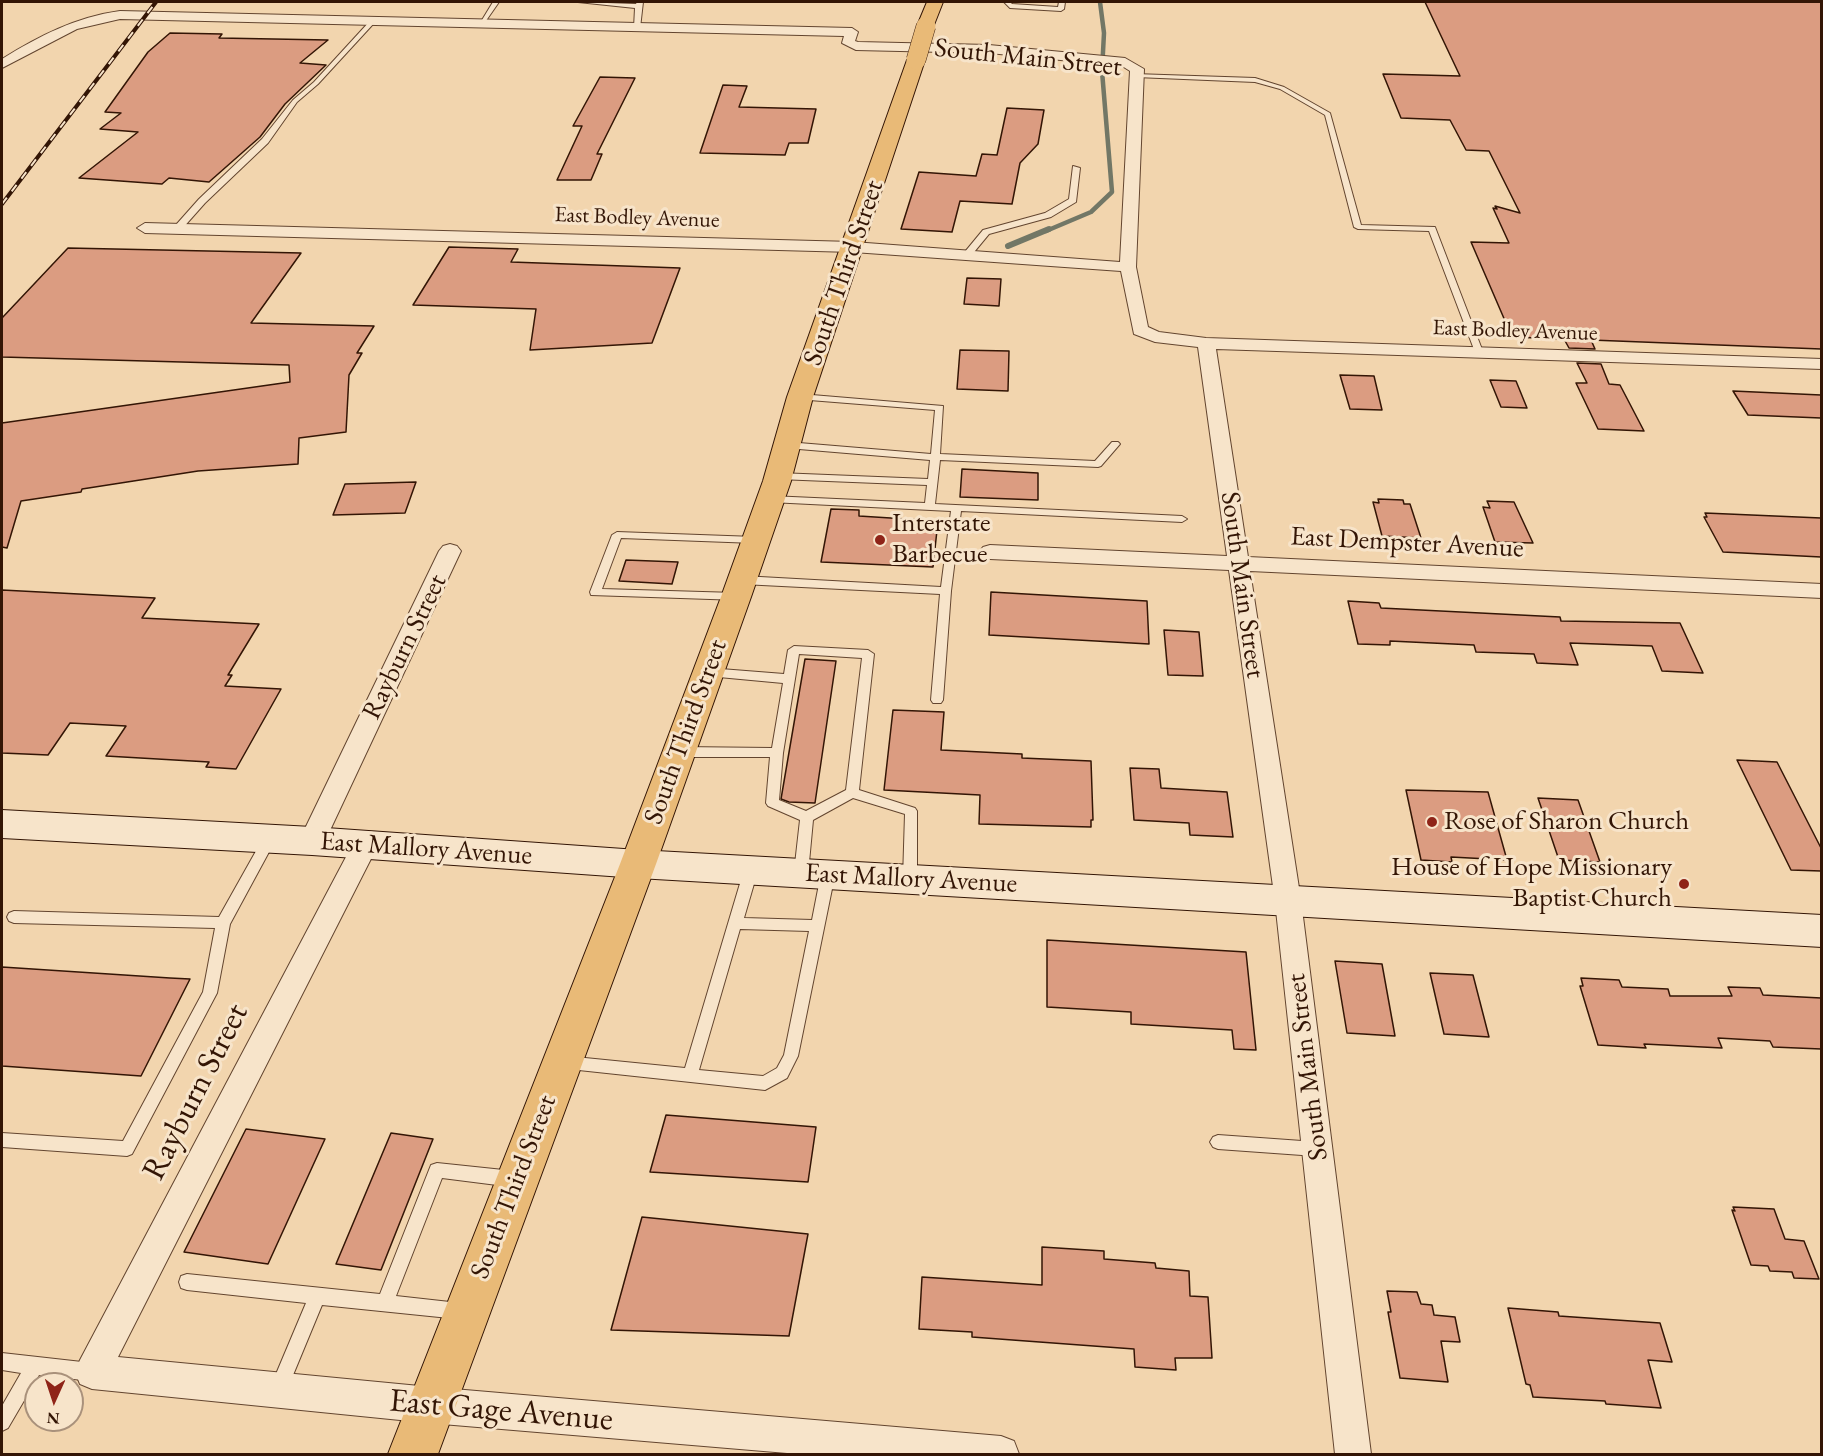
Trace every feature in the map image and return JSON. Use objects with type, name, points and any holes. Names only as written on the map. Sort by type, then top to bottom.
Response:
[{"type":"main road","name":"South Third Street","points":[[413,1455],[638,864],[738,589],[774,488],[800,397],[935,2]]},
{"type":"main road","name":"East Mallory Avenue","points":[[2,824],[270,838],[638,864],[1821,931]]},
{"type":"street","points":[[2,64],[65,28],[104,16],[184,15],[637,28]]},
{"type":"street","name":"South Main Street","points":[[637,28],[852,33],[848,43],[856,46],[989,49],[1125,62],[1137,69],[1128,267],[1140,330],[1155,337],[1206,343],[1288,901],[1353,1455]]},
{"type":"street","name":"East Bodley Avenue","points":[[145,228],[853,247],[1128,267]]},
{"type":"street","name":"East Bodley Avenue","points":[[1206,343],[1821,364]]},
{"type":"street","name":"Rayburn Street","points":[[312,841],[450,551]]},
{"type":"street","name":"East Dempster Avenue","points":[[990,552],[1821,591]]},
{"type":"street","name":"Rayburn Street","points":[[92,1372],[365,845]]},
{"type":"street","name":"East Gage Avenue","points":[[92,1372],[430,1406],[1001,1455]]},
{"type":"lane","points":[[481,24],[496,2]]},
{"type":"lane","points":[[581,2],[639,4],[641,19],[637,28]]},
{"type":"lane","points":[[1007,2],[1010,6],[1061,9],[1062,2]]},
{"type":"lane","points":[[178,228],[202,201],[265,141],[295,101],[316,83],[372,22]]},
{"type":"lane","points":[[1136,75],[1255,80],[1282,88],[1328,114],[1358,227],[1432,230],[1479,352]]},
{"type":"lane","points":[[967,255],[986,232],[1048,215],[1072,200],[1076,168]]},
{"type":"lane","points":[[800,397],[940,408],[930,507]]},
{"type":"lane","points":[[787,445],[935,457],[1098,464],[1115,444]]},
{"type":"lane","points":[[774,488],[933,482]]},
{"type":"lane","points":[[774,488],[930,507],[1182,519]]},
{"type":"lane","points":[[937,700],[956,508]]},
{"type":"lane","points":[[755,540],[617,536],[595,592],[738,589],[946,591]]},
{"type":"lane","points":[[852,793],[868,654],[794,650],[777,753],[772,804],[807,817],[852,793],[911,811],[910,879]]},
{"type":"lane","points":[[708,672],[789,679]]},
{"type":"lane","points":[[678,752],[777,753]]},
{"type":"lane","points":[[561,1063],[765,1083],[782,1073],[791,1056],[817,926],[807,817]]},
{"type":"lane","points":[[2,1140],[127,1149],[210,993],[223,923],[270,838]]},
{"type":"lane","points":[[690,1075],[751,870]]},
{"type":"lane","points":[[14,916],[223,923]]},
{"type":"lane","points":[[735,923],[817,926]]},
{"type":"lane","points":[[1218,1142],[1317,1149]]},
{"type":"lane","points":[[385,1303],[436,1170],[517,1179]]},
{"type":"lane","points":[[187,1282],[466,1311]]},
{"type":"lane","points":[[279,1390],[316,1296]]},
{"type":"lane","name":"East Gage Avenue","points":[[2,1362],[92,1372]]},
{"type":"lane","points":[[2,1422],[34,1366]]},
{"type":"building","points":[[1425,2],[1821,2],[1821,349],[1591,340],[1595,349],[1569,348],[1564,339],[1512,337],[1471,242],[1509,243],[1493,208],[1497,209],[1495,206],[1520,213],[1489,151],[1466,150],[1450,120],[1401,118],[1383,74],[1460,76]]},
{"type":"building","points":[[170,33],[222,34],[219,38],[328,40],[300,63],[326,65],[285,104],[260,137],[209,182],[169,178],[162,184],[79,178],[138,132],[100,129],[121,113],[105,112],[148,52]]},
{"type":"building","points":[[600,77],[635,78],[597,154],[602,154],[591,180],[557,180],[582,126],[573,126]]},
{"type":"building","points":[[723,85],[747,86],[739,107],[816,109],[808,143],[789,143],[785,155],[700,153]]},
{"type":"building","points":[[1007,108],[1044,110],[1038,144],[1020,163],[1012,204],[960,201],[952,232],[901,229],[919,172],[976,176],[982,154],[997,155]]},
{"type":"building","points":[[449,247],[518,249],[511,262],[680,268],[652,343],[530,350],[536,309],[413,305]]},
{"type":"building","points":[[68,248],[301,253],[251,323],[374,326],[357,353],[362,353],[349,375],[346,432],[299,438],[298,464],[198,471],[21,501],[7,548],[2,547],[2,423],[290,382],[289,365],[2,357],[2,318]]},
{"type":"building","points":[[967,278],[1001,279],[999,306],[964,304]]},
{"type":"building","points":[[960,350],[1009,351],[1008,391],[957,389]]},
{"type":"building","points":[[1577,363],[1601,364],[1609,384],[1620,385],[1644,431],[1598,429],[1576,383],[1587,383]]},
{"type":"building","points":[[1340,375],[1374,376],[1382,410],[1350,409]]},
{"type":"building","points":[[1490,380],[1516,381],[1527,408],[1501,407]]},
{"type":"building","points":[[1733,391],[1821,395],[1821,418],[1748,415]]},
{"type":"building","points":[[962,469],[1038,473],[1038,500],[960,497]]},
{"type":"building","points":[[416,482],[405,513],[333,515],[345,484]]},
{"type":"building","points":[[1378,499],[1403,500],[1404,504],[1410,504],[1421,538],[1382,536],[1373,502],[1379,503]]},
{"type":"building","points":[[1487,501],[1514,502],[1533,543],[1495,542],[1483,507],[1490,508]]},
{"type":"building","points":[[831,509],[859,510],[859,516],[938,521],[933,567],[821,562]]},
{"type":"building","points":[[1705,513],[1821,518],[1821,557],[1723,552],[1704,517],[1707,517]]},
{"type":"building","points":[[626,560],[678,562],[672,584],[619,581]]},
{"type":"building","points":[[2,590],[155,598],[142,618],[259,624],[228,675],[232,675],[225,686],[281,689],[236,769],[206,767],[209,762],[106,756],[126,726],[70,723],[48,755],[2,753]]},
{"type":"building","points":[[991,592],[1147,601],[1149,644],[989,635]]},
{"type":"building","points":[[1348,601],[1379,603],[1381,608],[1560,617],[1561,621],[1680,623],[1703,673],[1662,671],[1652,646],[1570,643],[1578,665],[1537,663],[1534,654],[1476,652],[1474,645],[1390,641],[1390,645],[1358,644]]},
{"type":"building","points":[[1164,630],[1199,632],[1203,676],[1168,675]]},
{"type":"building","points":[[805,659],[836,661],[815,803],[789,802],[781,799]]},
{"type":"building","points":[[893,710],[944,712],[941,750],[1022,754],[1022,758],[1091,761],[1093,820],[1091,820],[1091,827],[979,824],[980,795],[884,790]]},
{"type":"building","points":[[1737,760],[1777,762],[1821,848],[1821,871],[1791,870]]},
{"type":"building","points":[[1130,768],[1159,769],[1161,788],[1227,792],[1233,837],[1190,835],[1189,823],[1134,820]]},
{"type":"building","points":[[1406,790],[1488,792],[1507,860],[1451,857],[1452,862],[1421,860]]},
{"type":"building","points":[[1538,798],[1578,800],[1600,862],[1559,860]]},
{"type":"building","points":[[1047,940],[1246,952],[1256,1050],[1234,1049],[1232,1030],[1131,1024],[1131,1012],[1047,1007]]},
{"type":"building","points":[[1335,961],[1382,964],[1395,1036],[1347,1033]]},
{"type":"building","points":[[2,967],[190,979],[141,1076],[2,1066]]},
{"type":"building","points":[[1430,973],[1473,975],[1489,1037],[1444,1034]]},
{"type":"building","points":[[1581,978],[1619,980],[1622,987],[1668,989],[1670,996],[1732,996],[1728,987],[1760,988],[1763,995],[1821,998],[1821,1049],[1773,1047],[1770,1041],[1718,1038],[1722,1048],[1644,1044],[1646,1048],[1598,1045],[1580,986],[1583,986]]},
{"type":"building","points":[[666,1115],[816,1127],[808,1182],[650,1172]]},
{"type":"building","points":[[246,1129],[325,1139],[268,1264],[184,1252]]},
{"type":"building","points":[[391,1133],[433,1139],[381,1270],[336,1264]]},
{"type":"building","points":[[1733,1207],[1774,1209],[1785,1239],[1804,1241],[1819,1279],[1794,1278],[1792,1272],[1770,1271],[1768,1266],[1751,1265],[1732,1210],[1735,1211]]},
{"type":"building","points":[[642,1217],[808,1234],[789,1336],[611,1330]]},
{"type":"building","points":[[1042,1247],[1104,1251],[1104,1259],[1155,1263],[1156,1268],[1189,1271],[1190,1296],[1208,1297],[1212,1358],[1175,1358],[1176,1370],[1135,1367],[1134,1349],[972,1337],[972,1332],[919,1329],[922,1277],[1042,1285]]},
{"type":"building","points":[[1387,1291],[1417,1292],[1421,1304],[1432,1305],[1434,1315],[1455,1317],[1460,1342],[1441,1341],[1448,1382],[1400,1378],[1388,1312],[1391,1312]]},
{"type":"building","points":[[1508,1308],[1558,1312],[1559,1316],[1660,1323],[1672,1362],[1648,1360],[1661,1408],[1606,1404],[1605,1401],[1533,1397],[1530,1385],[1526,1384]]},
{"type":"waterway","points":[[1046,231],[1091,212],[1112,192],[1102,71],[1104,33],[1100,2]]},
{"type":"waterway","points":[[1008,246],[1049,229]]},
{"type":"railway","points":[[2,204],[156,2]]},
{"type":"place","name":"Interstate Barbecue","points":[[880,540]]},
{"type":"place","name":"Rose of Sharon Church","points":[[1432,822]]},
{"type":"place","name":"House of Hope Missionary Baptist Church","points":[[1684,884]]}]
